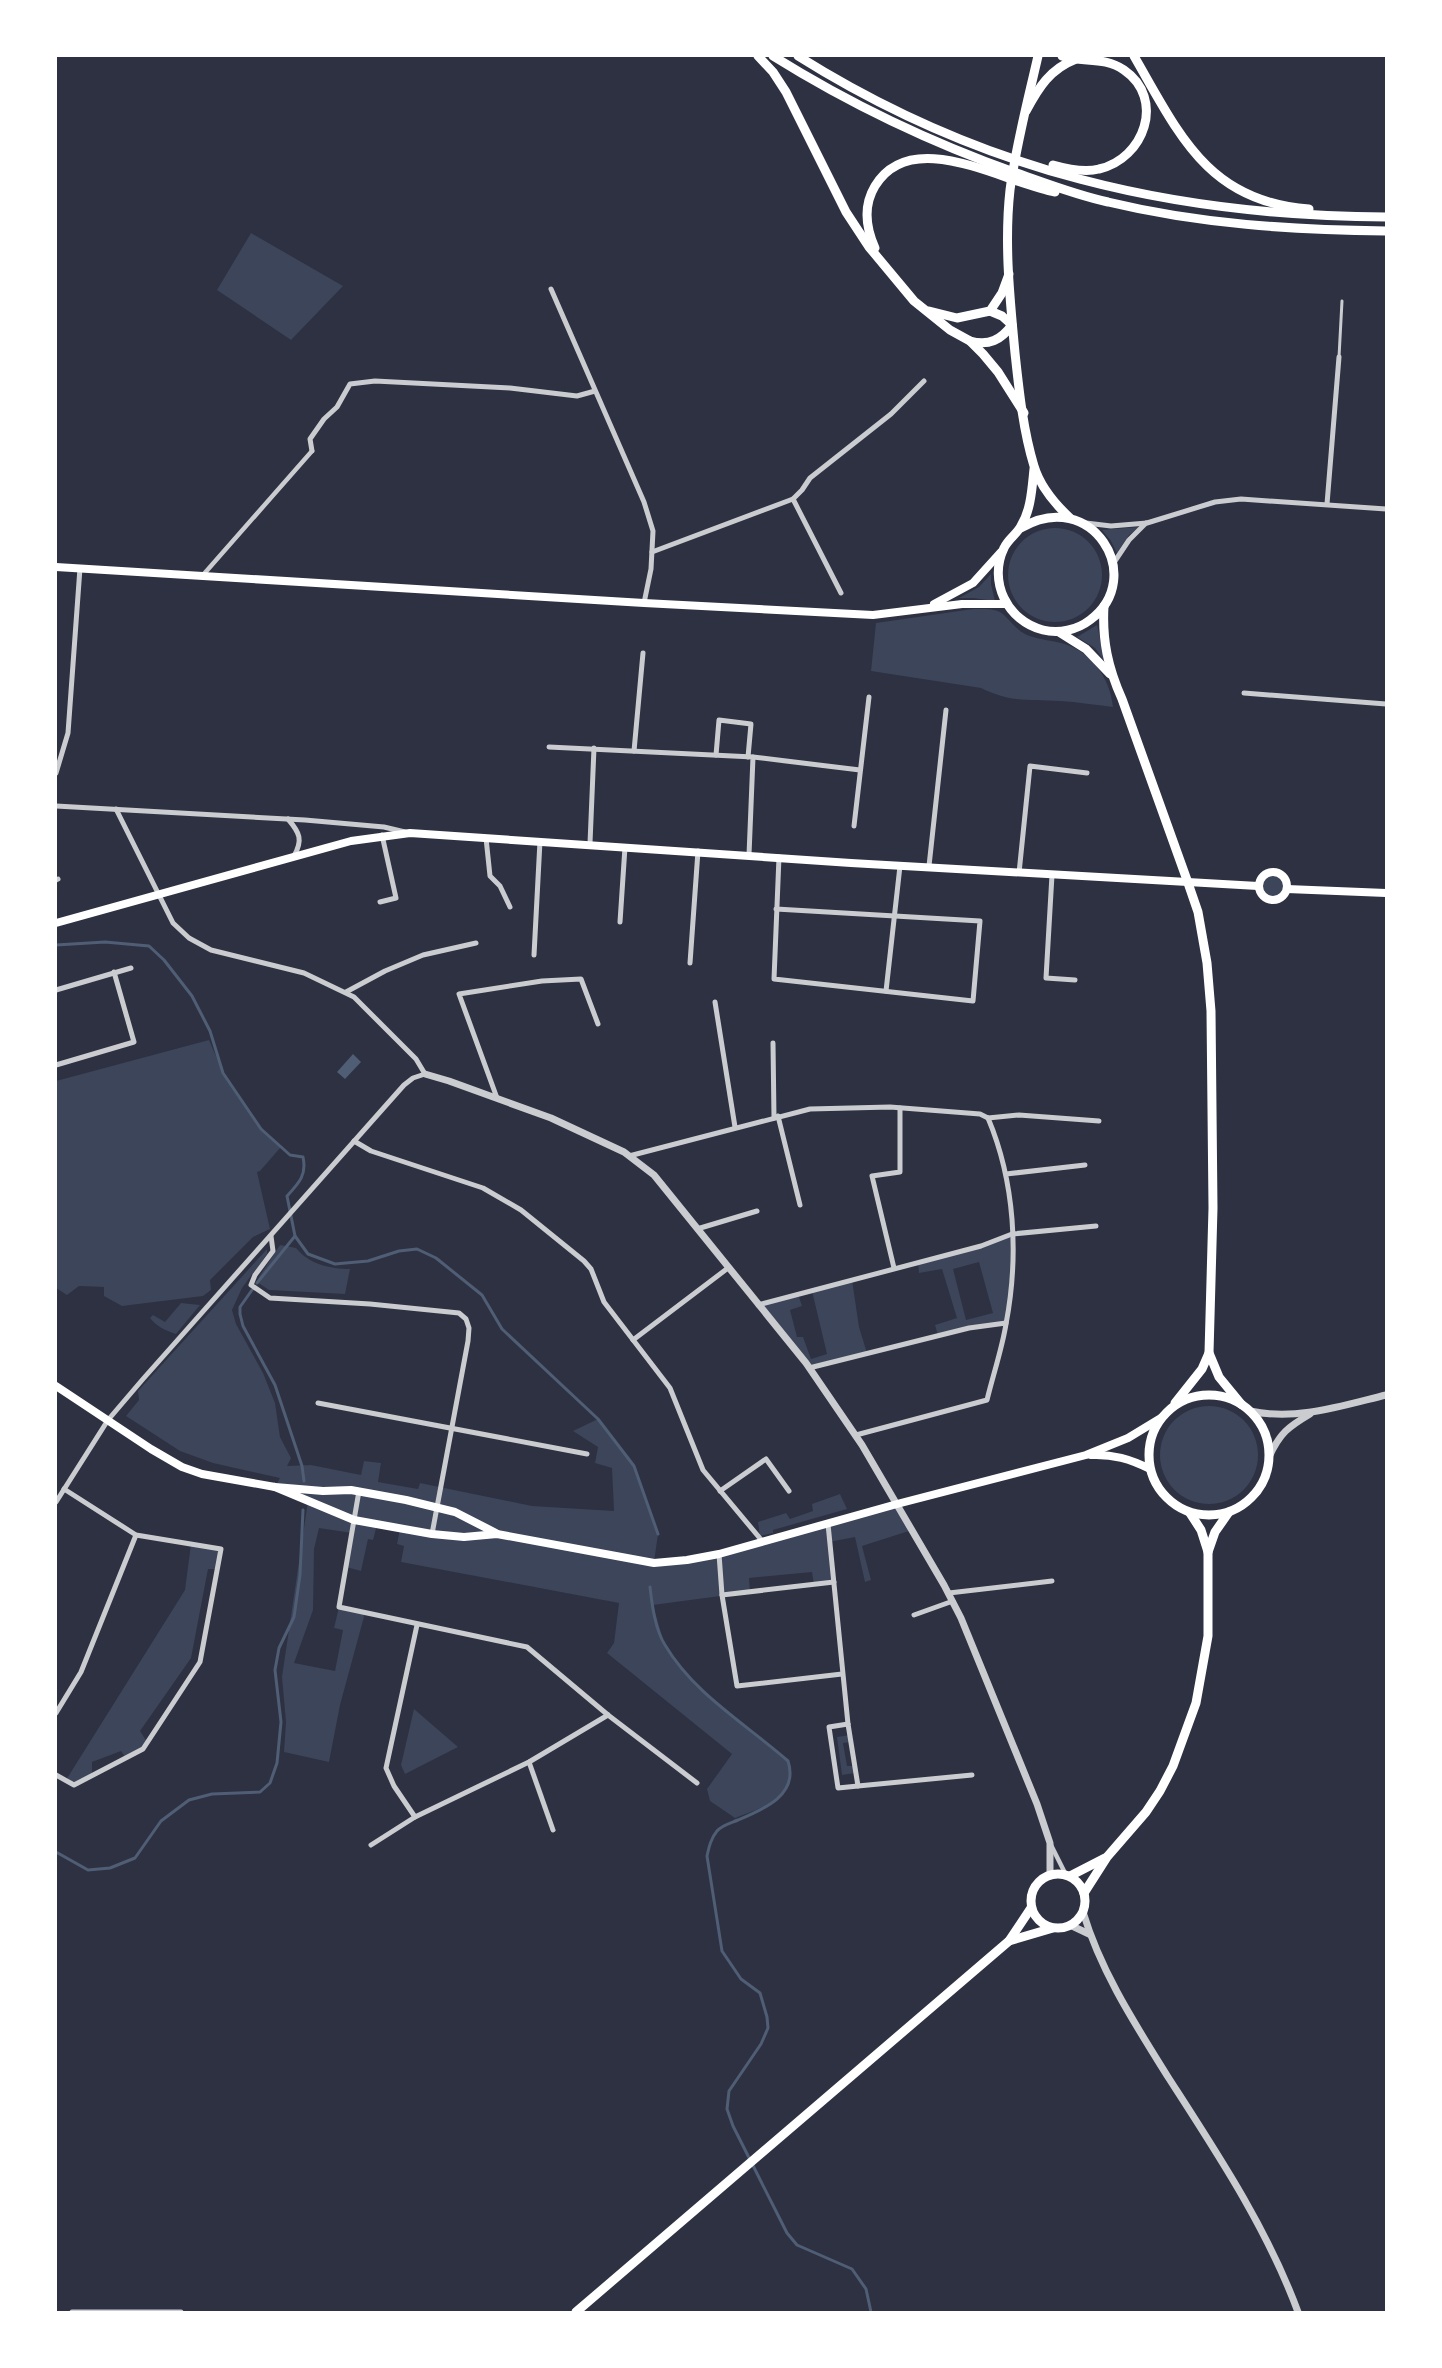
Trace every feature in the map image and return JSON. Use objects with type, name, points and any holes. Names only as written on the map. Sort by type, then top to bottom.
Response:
[{"type":"main road","points":[[758,56],[773,72],[786,92],[846,212],[900,287],[950,330],[970,341],[980,344],[991,343],[1012,325]]},
{"type":"main road","points":[[773,56],[816,82],[943,147],[1073,193],[1154,211],[1270,227],[1386,231]]},
{"type":"main road","points":[[798,56],[919,123],[986,149],[1079,180],[1158,198],[1258,212],[1386,215]]},
{"type":"main road","points":[[926,608],[973,584],[1021,528],[1031,495],[1034,467],[1012,325],[1008,231],[1010,196],[1038,56]]},
{"type":"main road","points":[[919,123],[953,131],[1015,154],[1063,168],[1095,170],[1119,160],[1133,148],[1142,135],[1146,110],[1142,92],[1134,78],[1117,66],[1100,60],[1062,56]]},
{"type":"main road","points":[[1134,56],[1174,125],[1192,150],[1212,171],[1238,191],[1258,200],[1287,207],[1386,215]]},
{"type":"main road","points":[[1026,111],[1051,73],[1076,58]]},
{"type":"main road","points":[[884,266],[869,232],[867,209],[875,185],[897,165],[918,159],[944,159],[974,166],[1043,189],[1073,193]]},
{"type":"main road","points":[[990,311],[1002,293],[1009,274]]},
{"type":"main road","points":[[924,309],[953,317],[971,316],[990,311],[1002,316],[1012,325]]},
{"type":"main road","points":[[970,341],[999,372],[1024,413]]},
{"type":"main road","points":[[1034,467],[1048,493],[1070,518]]},
{"type":"main road","points":[[275,1487],[354,1520],[432,1534],[464,1537],[497,1534],[654,1563],[687,1560],[718,1554],[1086,1455],[1128,1438],[1161,1418],[1202,1369],[1209,1353],[1211,1296],[1211,1011],[1207,963],[1198,912],[1122,699],[1112,677],[1104,640],[1104,606],[1113,578],[1113,564],[1102,539],[1082,522],[1070,518],[1044,517],[1021,528]]},
{"type":"main road","points":[[1004,548],[998,567],[999,586],[1006,604],[1016,616],[1029,625],[1059,632],[1084,624],[1104,606]]},
{"type":"main road","points":[[56,567],[873,615],[967,603],[1006,604]]},
{"type":"main road","points":[[1059,632],[1086,649],[1112,677]]},
{"type":"main road","points":[[56,923],[351,841],[410,833],[590,843],[900,866],[1258,886]]},
{"type":"main road","points":[[1273,872],[1284,878],[1287,889],[1281,898],[1270,900],[1261,894],[1258,886],[1262,877],[1273,872]]},
{"type":"main road","points":[[1287,889],[1386,893]]},
{"type":"main road","points":[[1161,1418],[1152,1433],[1149,1446],[1150,1469],[1160,1491],[1168,1500],[1190,1513],[1210,1516],[1229,1512],[1247,1502],[1258,1490],[1265,1478],[1269,1456],[1263,1428],[1219,1377],[1209,1353]]},
{"type":"main road","points":[[56,1386],[182,1467],[202,1474],[275,1487],[359,1491],[437,1506],[455,1512],[497,1534]]},
{"type":"main road","points":[[1171,1408],[1193,1397],[1210,1395],[1225,1397],[1246,1408]]},
{"type":"main road","points":[[1086,1455],[1111,1455],[1134,1461],[1150,1469]]},
{"type":"main road","points":[[1208,1552],[1215,1532],[1229,1512]]},
{"type":"main road","points":[[1084,1893],[1107,1857],[1146,1812],[1160,1791],[1173,1767],[1196,1703],[1208,1636],[1208,1552],[1201,1530],[1190,1513]]},
{"type":"main road","points":[[1053,1928],[1038,1919],[1031,1908],[1031,1895],[1036,1885],[1050,1874],[1068,1875],[1107,1857]]},
{"type":"main road","points":[[1009,1941],[1070,1925],[1083,1912],[1084,1893],[1081,1886],[1068,1875]]},
{"type":"main road","points":[[576,2313],[1009,1941],[1031,1908]]},
{"type":"street","points":[[551,289],[644,502],[653,531],[644,603]]},
{"type":"street","points":[[1327,504],[1339,357]]},
{"type":"street","points":[[202,576],[312,452],[310,440],[324,419],[336,407],[350,384],[375,381],[510,388],[577,396],[595,391]]},
{"type":"street","points":[[652,552],[793,499],[810,478],[891,414],[924,381]]},
{"type":"street","points":[[793,499],[840,593]]},
{"type":"street","points":[[1082,522],[1110,526],[1147,523],[1215,502],[1241,499],[1386,508]]},
{"type":"street","points":[[1113,564],[1129,540],[1147,523]]},
{"type":"street","points":[[56,773],[68,733],[80,568]]},
{"type":"street","points":[[634,751],[643,653]]},
{"type":"street","points":[[1244,693],[1386,704]]},
{"type":"street","points":[[854,826],[869,697]]},
{"type":"street","points":[[929,867],[946,710]]},
{"type":"street","points":[[716,755],[719,720],[751,724],[750,855]]},
{"type":"street","points":[[549,747],[751,757],[860,770]]},
{"type":"street","points":[[590,843],[594,748]]},
{"type":"street","points":[[1019,873],[1030,766],[1087,773]]},
{"type":"street","points":[[56,806],[288,819],[384,827],[410,833]]},
{"type":"street","points":[[116,809],[172,923],[189,938],[211,950],[304,973],[346,992],[354,997],[407,1051],[425,1074],[551,1118],[629,1156],[654,1175],[809,1368],[856,1435],[897,1504],[953,1601],[1037,1804],[1050,1843],[1068,1875]]},
{"type":"street","points":[[288,819],[300,835],[299,847],[294,856]]},
{"type":"street","points":[[380,902],[396,898],[382,836]]},
{"type":"street","points":[[486,838],[490,876],[500,886],[510,907]]},
{"type":"street","points":[[534,955],[540,841]]},
{"type":"street","points":[[620,922],[625,847]]},
{"type":"street","points":[[690,963],[698,851]]},
{"type":"street","points":[[776,909],[895,918],[980,921],[973,1001],[774,980],[776,909],[779,856]]},
{"type":"street","points":[[886,991],[900,866]]},
{"type":"street","points":[[1052,875],[1046,978],[1075,980]]},
{"type":"street","points":[[346,992],[385,971],[423,955],[476,943]]},
{"type":"street","points":[[56,990],[131,968]]},
{"type":"street","points":[[56,1065],[134,1042],[114,972]]},
{"type":"street","points":[[496,1098],[459,994],[531,983],[581,980],[598,1024]]},
{"type":"street","points":[[715,1002],[735,1127]]},
{"type":"street","points":[[773,1043],[776,1117],[800,1205]]},
{"type":"street","points":[[56,1502],[108,1420],[404,1085],[413,1078],[425,1074]]},
{"type":"street","points":[[629,1156],[810,1109],[900,1108],[980,1114],[988,1118],[1019,1115],[1099,1121]]},
{"type":"street","points":[[894,1268],[872,1176],[900,1172],[900,1108]]},
{"type":"street","points":[[856,1435],[987,1400],[1006,1323],[1012,1234],[1006,1174],[988,1118]]},
{"type":"street","points":[[354,1142],[370,1151],[483,1188],[521,1210],[591,1269],[604,1302],[670,1388],[703,1470],[763,1542]]},
{"type":"street","points":[[1006,1174],[1085,1165]]},
{"type":"street","points":[[697,1229],[757,1211]]},
{"type":"street","points":[[758,1305],[981,1246],[1012,1234],[1096,1226]]},
{"type":"street","points":[[271,1236],[273,1251],[255,1275],[251,1285],[270,1298],[459,1312],[466,1319],[469,1328],[468,1341],[432,1534]]},
{"type":"street","points":[[633,1340],[728,1268]]},
{"type":"street","points":[[809,1368],[969,1328],[1006,1323]]},
{"type":"street","points":[[1246,1408],[1281,1416],[1312,1413],[1386,1395]]},
{"type":"street","points":[[318,1403],[587,1454]]},
{"type":"street","points":[[1269,1456],[1278,1438],[1288,1427],[1312,1413]]},
{"type":"street","points":[[720,1491],[766,1460],[789,1491]]},
{"type":"street","points":[[56,1775],[74,1785],[143,1749],[200,1662],[221,1549],[136,1535],[64,1489]]},
{"type":"street","points":[[359,1491],[339,1606],[417,1625],[527,1647],[608,1715],[697,1783]]},
{"type":"street","points":[[828,1524],[848,1724],[858,1786]]},
{"type":"street","points":[[56,1713],[81,1672],[136,1535]]},
{"type":"street","points":[[718,1554],[722,1595],[737,1686],[843,1674]]},
{"type":"street","points":[[949,1593],[1052,1581]]},
{"type":"street","points":[[722,1595],[834,1582]]},
{"type":"street","points":[[914,1615],[953,1601]]},
{"type":"street","points":[[415,1817],[394,1786],[386,1768],[417,1625]]},
{"type":"street","points":[[371,1845],[415,1817],[529,1762],[608,1715]]},
{"type":"street","points":[[848,1724],[829,1727],[838,1788],[972,1775]]},
{"type":"street","points":[[529,1762],[553,1830]]},
{"type":"street","points":[[1050,1843],[1050,1874]]},
{"type":"street","points":[[1083,1912],[1089,1934],[1111,1984],[1233,2178],[1285,2278],[1298,2313]]},
{"type":"street","points":[[1070,1925],[1089,1934]]},
{"type":"street","points":[[72,2313],[181,2313]]},
{"type":"lane","points":[[1339,357],[1342,302]]},
{"type":"shaded area","points":[[251,233],[343,286],[291,340],[217,290]]},
{"type":"shaded area","points":[[1139,527],[1129,535],[1117,553],[1102,530]]},
{"type":"shaded area","points":[[1055,528],[1073,531],[1088,542],[1099,557],[1102,575],[1099,593],[1088,608],[1073,619],[1055,622],[1037,619],[1022,608],[1011,593],[1008,575],[1011,557],[1022,542],[1037,531]]},
{"type":"shaded area","points":[[991,574],[995,601],[959,598],[979,587]]},
{"type":"shaded area","points":[[973,609],[997,611],[1025,634],[1061,643],[1081,652],[1097,666],[1103,675],[1113,707],[1067,701],[1011,698],[981,688],[871,671],[876,623]]},
{"type":"shaded area","points":[[1097,625],[1105,662],[1095,648],[1077,637]]},
{"type":"shaded area","points":[[1273,873],[1283,877],[1287,887],[1283,897],[1273,901],[1263,897],[1259,887],[1263,877]]},
{"type":"shaded area","points":[[209,1040],[239,1098],[258,1124],[281,1147],[257,1172],[270,1229],[253,1237],[210,1280],[211,1290],[203,1296],[122,1306],[104,1296],[104,1287],[79,1286],[67,1295],[56,1288],[56,1081]]},
{"type":"shaded area","points":[[353,1054],[361,1062],[345,1079],[337,1072]]},
{"type":"shaded area","points":[[1012,1234],[1006,1323],[938,1335],[935,1325],[957,1318],[942,1269],[919,1273],[918,1262],[981,1246]],"holes":[[[979,1262],[993,1313],[966,1320],[953,1269]]]},
{"type":"shaded area","points":[[280,1245],[296,1248],[314,1262],[335,1268],[350,1269],[345,1294],[269,1290],[257,1282]]},
{"type":"shaded area","points":[[267,1249],[267,1254],[242,1288],[232,1310],[236,1324],[263,1373],[275,1403],[280,1437],[291,1458],[287,1466],[311,1465],[361,1475],[364,1461],[381,1463],[378,1482],[418,1489],[420,1483],[532,1506],[614,1511],[612,1468],[595,1463],[598,1447],[573,1431],[598,1419],[634,1466],[658,1534],[654,1562],[687,1560],[897,1504],[912,1530],[862,1546],[871,1580],[865,1582],[855,1537],[829,1542],[834,1582],[814,1585],[812,1572],[749,1578],[750,1592],[653,1605],[664,1643],[690,1679],[788,1761],[789,1784],[784,1792],[767,1805],[735,1818],[710,1801],[707,1789],[732,1754],[607,1653],[614,1643],[619,1603],[401,1562],[404,1546],[397,1544],[400,1529],[377,1525],[373,1540],[368,1539],[361,1571],[346,1567],[352,1533],[319,1528],[314,1549],[313,1610],[294,1663],[335,1671],[343,1630],[334,1628],[339,1607],[365,1613],[340,1705],[329,1762],[284,1752],[286,1722],[282,1677],[308,1501],[275,1487],[280,1478],[213,1463],[180,1451],[126,1416],[139,1400],[138,1391]]},
{"type":"shaded area","points":[[852,1280],[859,1327],[867,1353],[809,1368],[758,1305],[798,1294],[802,1306],[790,1310],[797,1337],[803,1337],[811,1359],[827,1354],[812,1291]]},
{"type":"shaded area","points":[[181,1303],[200,1305],[176,1334],[162,1328],[150,1318],[153,1315],[165,1322]]},
{"type":"shaded area","points":[[1209,1406],[1228,1409],[1244,1420],[1255,1436],[1258,1455],[1255,1474],[1244,1490],[1228,1501],[1209,1504],[1190,1501],[1174,1490],[1163,1474],[1160,1455],[1163,1436],[1174,1420],[1190,1409]]},
{"type":"shaded area","points":[[840,1494],[847,1509],[773,1530],[773,1533],[760,1536],[758,1522],[786,1513],[790,1519],[813,1511],[812,1504]]},
{"type":"shaded area","points":[[191,1544],[221,1549],[218,1569],[208,1569],[191,1658],[140,1731],[147,1742],[143,1749],[126,1758],[121,1751],[92,1762],[92,1776],[74,1785],[66,1780],[185,1590]]},
{"type":"shaded area","points":[[414,1709],[458,1747],[405,1774],[401,1765]]},
{"type":"shaded area","points":[[850,1735],[851,1742],[843,1743],[847,1766],[854,1766],[855,1773],[842,1775],[837,1737]]},
{"type":"waterway","points":[[56,945],[105,942],[149,946],[164,960],[192,996],[210,1031],[223,1073],[261,1129],[290,1155],[303,1157],[303,1174],[287,1196],[295,1236],[308,1254],[335,1264],[368,1261],[399,1251],[417,1249],[436,1258],[482,1295],[502,1329],[598,1419],[634,1466],[658,1534]]},
{"type":"waterway","points":[[257,1283],[295,1236]]},
{"type":"waterway","points":[[252,1290],[240,1307],[243,1326],[275,1385],[302,1466],[304,1481]]},
{"type":"waterway","points":[[56,1852],[88,1870],[110,1868],[135,1858],[161,1821],[189,1800],[212,1794],[260,1792],[270,1783],[277,1763],[281,1722],[275,1670],[279,1648],[294,1617],[300,1575],[303,1510]]},
{"type":"waterway","points":[[650,1587],[656,1624],[665,1645],[677,1663],[722,1708],[788,1761],[790,1773],[784,1792],[768,1805],[719,1829],[712,1840],[707,1856],[722,1951],[741,1979],[760,1993],[768,2028],[761,2044],[729,2091],[727,2109],[733,2126],[787,2233],[797,2245],[852,2269],[866,2289],[871,2312]]}]
